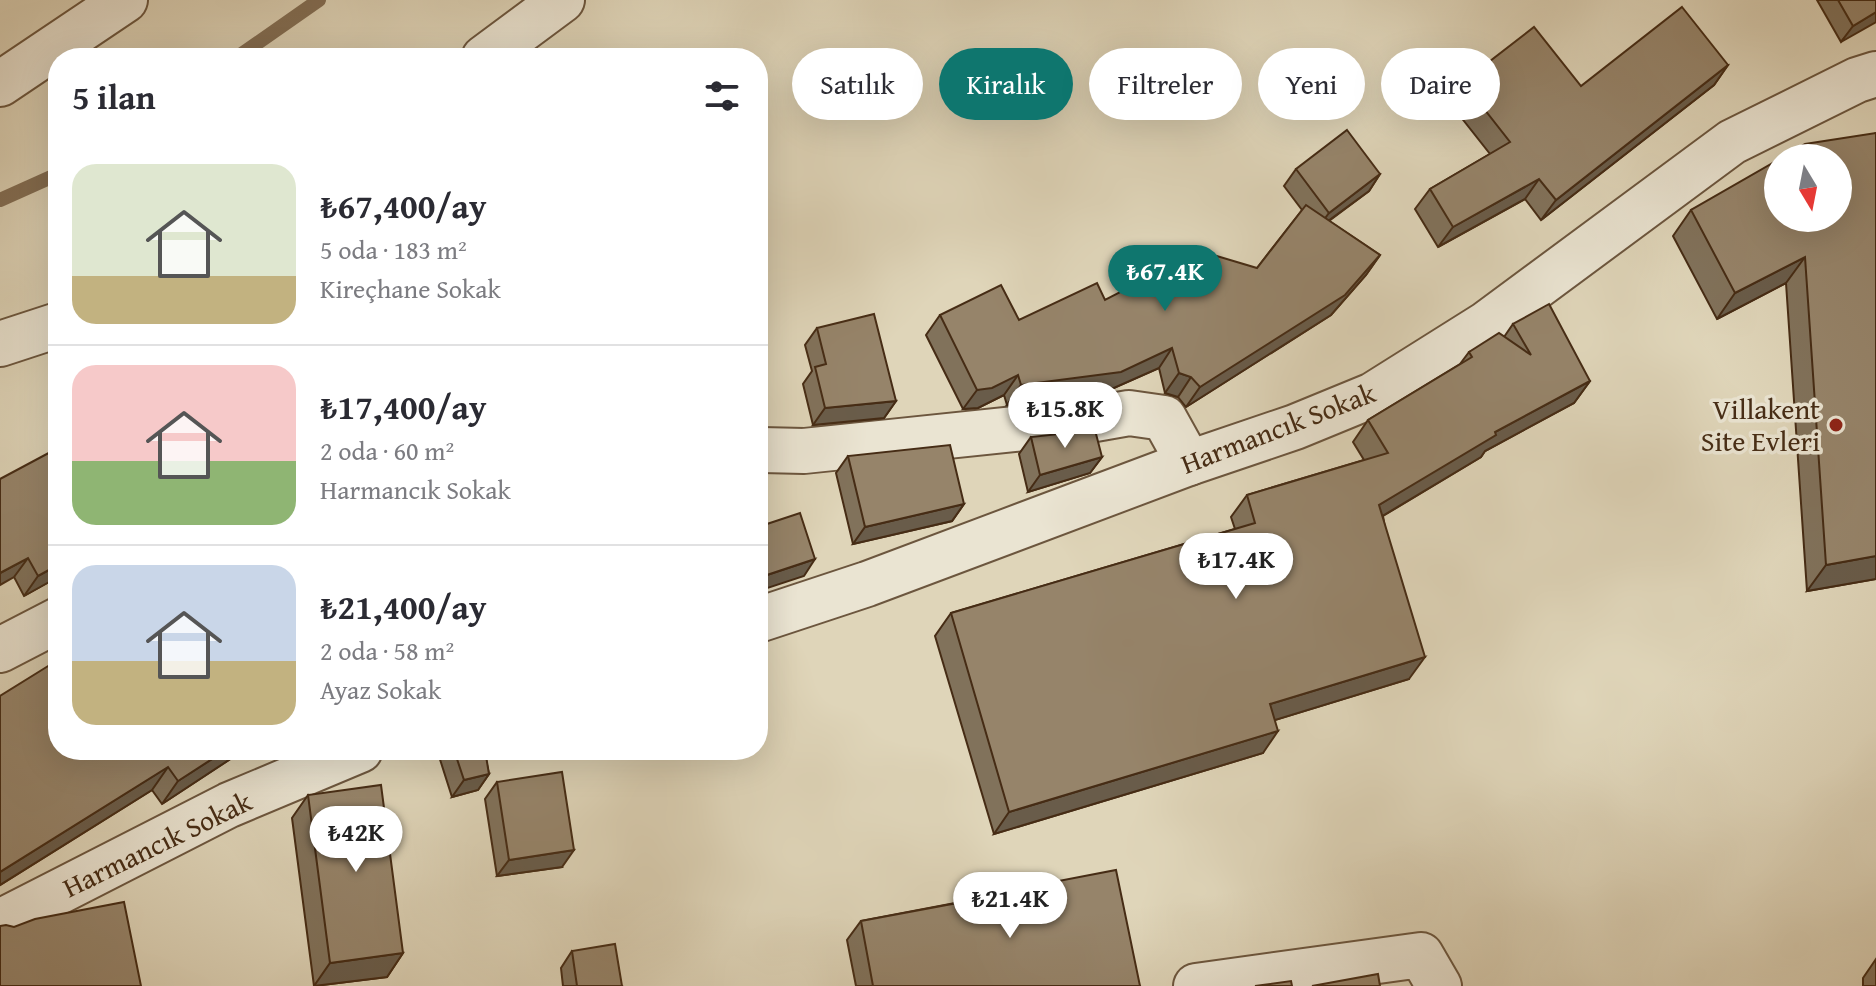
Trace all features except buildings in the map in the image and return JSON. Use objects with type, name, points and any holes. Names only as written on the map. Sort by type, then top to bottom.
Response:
[{"type":"street","points":[[54,48],[125,0]]},
{"type":"street","points":[[497,48],[562,0]]},
{"type":"street","points":[[0,84],[48,52]]},
{"type":"street","name":"Harmancık Sokak","points":[[768,617],[867,584],[1189,463],[1295,427],[1373,395],[1486,324],[1732,142],[1857,80],[1876,74]]},
{"type":"street","points":[[0,344],[48,328]]},
{"type":"street","points":[[768,450],[819,449],[1072,423],[1129,413],[1164,418],[1189,463]]},
{"type":"street","points":[[0,650],[48,625]]},
{"type":"street","name":"Harmancık Sokak","points":[[0,922],[229,805],[336,760]]},
{"type":"street","points":[[1196,986],[1421,955],[1439,986]]},
{"type":"waterway","points":[[250,48],[319,0]]},
{"type":"waterway","points":[[0,200],[48,178]]},
{"type":"place","name":"Villakent Site Evleri","points":[[1836,425]]}]
